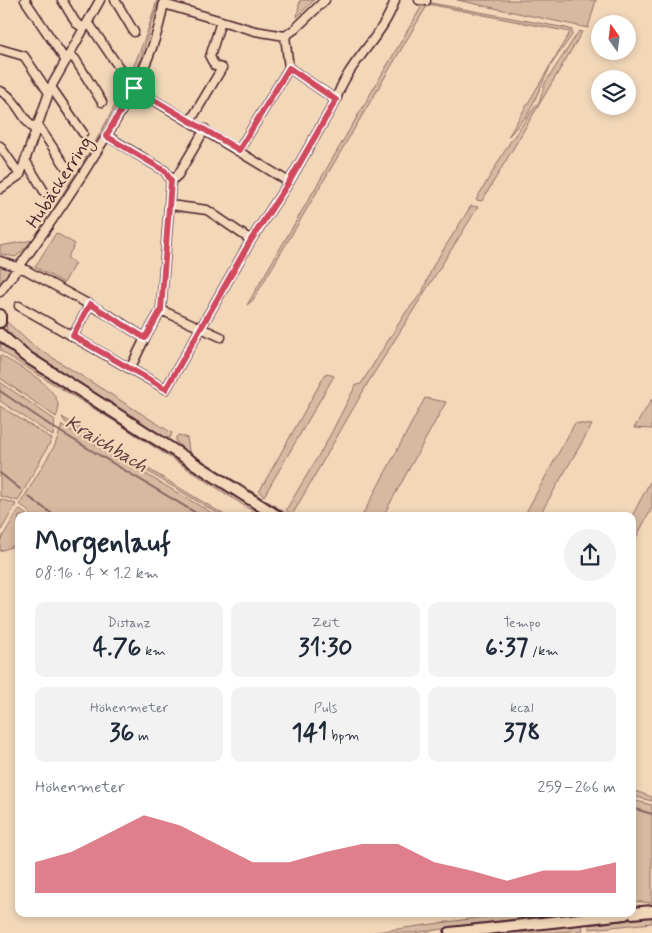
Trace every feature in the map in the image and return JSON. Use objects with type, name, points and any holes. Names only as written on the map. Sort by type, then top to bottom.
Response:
[{"type":"main road","points":[[0,315],[0,322]]},
{"type":"main road","points":[[0,334],[24,354],[272,512]]},
{"type":"main road","points":[[636,907],[651,911]]},
{"type":"main road","points":[[636,913],[651,911]]},
{"type":"main road","points":[[450,933],[590,917]]},
{"type":"street","points":[[25,0],[68,58],[75,60],[102,102]]},
{"type":"street","points":[[62,0],[76,23],[86,25],[120,69]]},
{"type":"street","points":[[0,189],[20,175],[50,90],[100,0]]},
{"type":"street","points":[[115,0],[134,32]]},
{"type":"street","points":[[164,2],[255,31],[285,36],[295,30],[324,0]]},
{"type":"street","points":[[19,306],[166,389],[251,240],[289,182],[336,100],[338,91],[361,54],[374,39],[395,0]]},
{"type":"street","name":"Hubäckerring","points":[[0,292],[54,220],[134,88],[148,55],[164,2]]},
{"type":"street","points":[[191,120],[222,68],[215,66],[210,57],[221,21]]},
{"type":"street","points":[[239,150],[289,68],[285,36]]},
{"type":"street","points":[[0,49],[24,56],[83,134]]},
{"type":"street","points":[[289,68],[336,100]]},
{"type":"street","points":[[134,88],[191,120],[289,182]]},
{"type":"street","points":[[0,92],[7,94],[29,125],[36,127],[66,167]]},
{"type":"street","points":[[171,181],[178,175],[205,129]]},
{"type":"street","points":[[106,136],[165,171],[171,181],[161,310],[130,369]]},
{"type":"street","points":[[0,146],[20,175]]},
{"type":"street","points":[[25,160],[46,196]]},
{"type":"street","points":[[170,205],[207,210],[251,240]]},
{"type":"street","points":[[0,262],[19,268],[90,304],[145,338]]},
{"type":"street","points":[[73,336],[90,304]]},
{"type":"street","points":[[161,310],[221,338]]},
{"type":"shaded area","points":[[157,0],[159,0],[137,71],[86,163],[83,162],[106,123],[126,83],[151,21]]},
{"type":"shaded area","points":[[300,0],[314,0],[297,17]]},
{"type":"shaded area","points":[[457,0],[596,0],[588,28]]},
{"type":"shaded area","points":[[431,3],[566,28],[572,30],[572,35],[551,65],[528,114],[508,137],[570,32],[428,4],[253,300],[247,305],[423,4]]},
{"type":"shaded area","points":[[579,31],[582,32],[482,201],[476,200],[510,142],[540,100],[545,83]]},
{"type":"shaded area","points":[[75,174],[78,176],[43,231],[41,229]]},
{"type":"shaded area","points":[[471,206],[478,207],[369,381],[294,512],[288,512],[286,510],[326,443],[356,385],[361,384],[406,312],[422,293],[433,266]]},
{"type":"shaded area","points":[[56,233],[75,244],[67,258],[75,263],[64,283],[35,267]]},
{"type":"shaded area","points":[[33,240],[16,257],[0,254],[0,246]]},
{"type":"shaded area","points":[[0,265],[11,270],[0,284]]},
{"type":"shaded area","points":[[6,321],[31,344],[172,433],[170,438],[162,438],[18,344],[7,334]]},
{"type":"shaded area","points":[[0,342],[15,354],[264,512],[254,512],[119,424],[1,351]]},
{"type":"shaded area","points":[[0,355],[29,372],[49,388],[56,397],[58,407],[56,417],[0,378]]},
{"type":"shaded area","points":[[326,373],[334,376],[264,496],[259,492]]},
{"type":"shaded area","points":[[0,382],[55,420],[53,436],[0,401]]},
{"type":"shaded area","points":[[425,398],[446,402],[385,512],[364,512]]},
{"type":"shaded area","points":[[652,399],[652,429],[634,428]]},
{"type":"shaded area","points":[[0,406],[52,439],[18,501],[0,496]]},
{"type":"shaded area","points":[[62,417],[219,512],[215,512],[65,422]]},
{"type":"shaded area","points":[[575,423],[592,425],[541,512],[526,512]]},
{"type":"shaded area","points":[[62,425],[210,512],[29,512],[20,504],[55,445]]},
{"type":"shaded area","points":[[179,435],[187,438],[189,451],[192,454],[285,512],[279,512],[195,459],[176,442],[176,437]]},
{"type":"shaded area","points":[[652,478],[652,508],[636,537],[636,512],[634,512]]},
{"type":"shaded area","points":[[0,499],[16,504],[0,532]]},
{"type":"shaded area","points":[[15,516],[15,545],[0,551],[0,541]]},
{"type":"shaded area","points":[[636,791],[652,797],[652,801],[636,797]]},
{"type":"shaded area","points":[[636,801],[652,805],[652,903],[636,901]]},
{"type":"shaded area","points":[[484,917],[534,917],[413,933],[369,933]]},
{"type":"shaded area","points":[[652,917],[652,923],[590,929],[589,925]]},
{"type":"shaded area","points":[[582,925],[583,930],[545,933],[495,933]]},
{"type":"waterway","name":"Kraichbach","points":[[0,391],[54,428],[194,512]]},
{"type":"waterway","points":[[0,473],[20,489]]},
{"type":"waterway","points":[[29,497],[50,512]]},
{"type":"waterway","name":"Kraichbach","points":[[636,809],[652,814]]},
{"type":"route","points":[[289,68],[295,74],[336,100],[289,182],[251,240],[166,389],[73,336],[90,304],[145,338],[161,310],[171,181],[165,171],[106,136],[134,88],[239,150],[289,68]]}]
